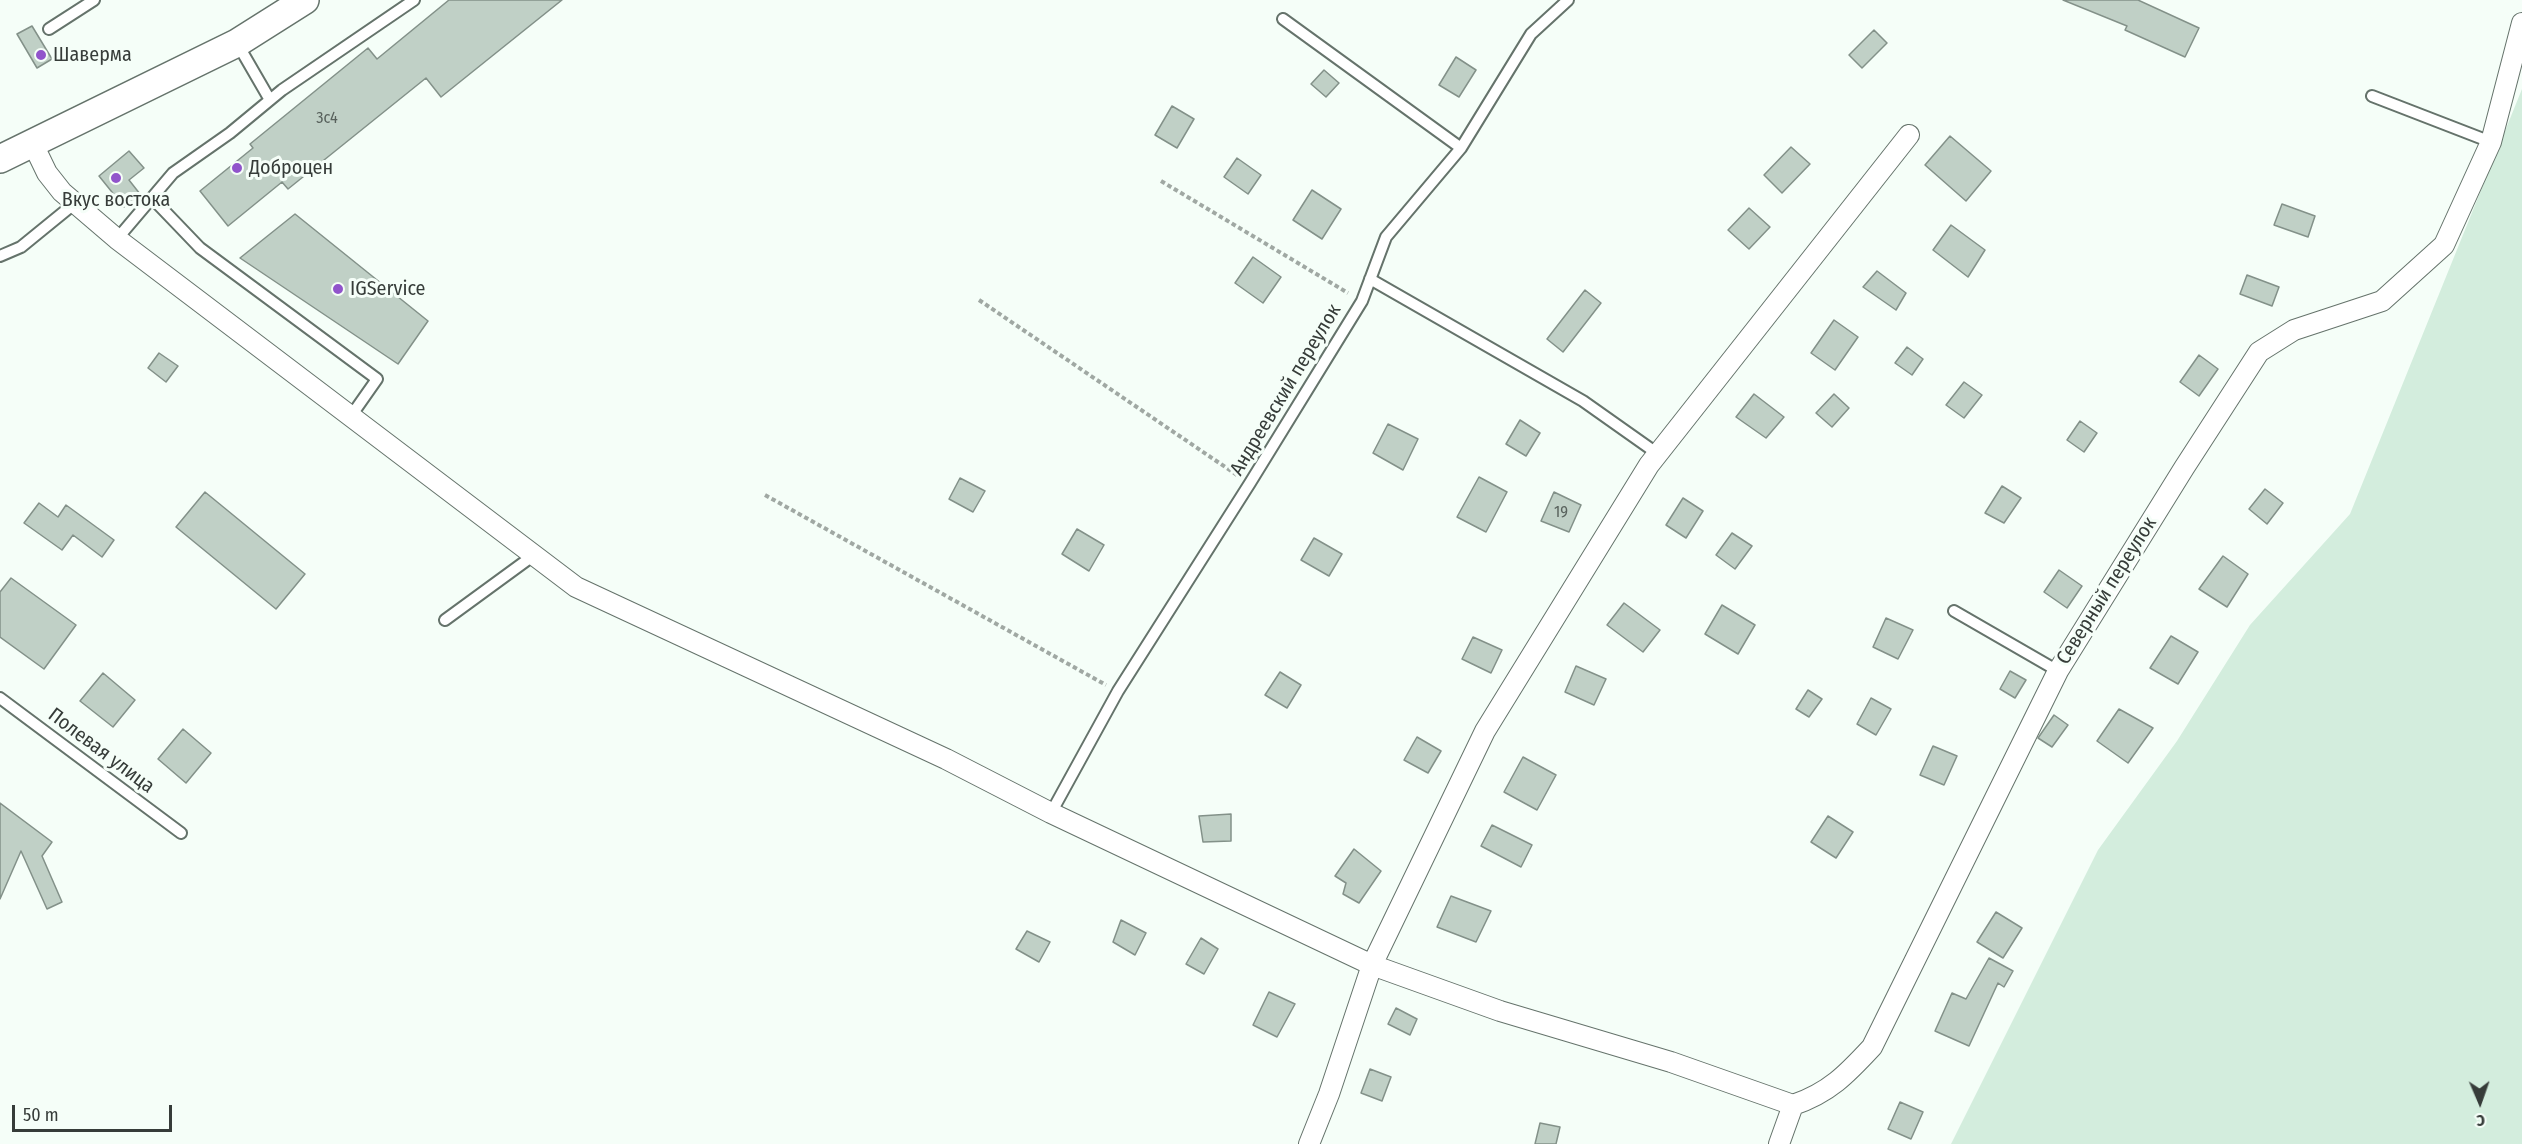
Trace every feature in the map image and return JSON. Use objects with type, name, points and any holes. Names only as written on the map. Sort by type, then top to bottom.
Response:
[{"type":"main road","points":[[0,159],[237,43],[305,0]]},
{"type":"street","name":"Северный переулок","points":[[1793,1104],[1811,1099],[1842,1080],[1872,1047],[2058,671],[2259,352],[2294,330],[2382,301],[2444,245],[2491,142],[2522,23]]},
{"type":"street","points":[[1309,1144],[1329,1094],[1372,965],[1485,731],[1643,475],[1909,135]]},
{"type":"street","points":[[33,144],[47,173],[62,192],[117,239],[576,587],[946,759],[1051,813],[1372,965],[1500,1011],[1671,1062],[1793,1104],[1779,1144]]},
{"type":"lane","points":[[49,29],[94,0]]},
{"type":"lane","points":[[117,239],[173,173],[230,133],[270,100],[414,0]]},
{"type":"lane","name":"Андреевский переулок","points":[[1051,813],[1118,691],[1362,301],[1386,237],[1461,148],[1531,34],[1568,0]]},
{"type":"lane","points":[[1283,19],[1461,148]]},
{"type":"lane","points":[[237,43],[270,100]]},
{"type":"lane","points":[[2372,96],[2491,142]]},
{"type":"lane","points":[[152,198],[200,248],[377,379],[351,416]]},
{"type":"lane","points":[[0,256],[21,247],[75,203]]},
{"type":"lane","points":[[1370,279],[1583,401],[1658,454]]},
{"type":"lane","points":[[445,620],[534,555]]},
{"type":"lane","points":[[1954,611],[2058,671]]},
{"type":"lane","name":"Полевая улица","points":[[0,699],[182,833]]},
{"type":"path","points":[[1161,181],[1362,301]]},
{"type":"path","points":[[979,300],[1250,483]]},
{"type":"path","points":[[765,495],[1118,691]]},
{"type":"green space","points":[[2522,89],[2522,1144],[1951,1144],[2098,850],[2177,741],[2250,625],[2350,514]]},
{"type":"building","points":[[449,0],[562,0],[441,97],[426,78],[288,189],[282,182],[228,226],[200,191],[253,148],[250,144],[368,48],[377,59]]},
{"type":"building","points":[[2063,0],[2138,0],[2199,28],[2185,57],[2125,30],[2127,26]]},
{"type":"building","points":[[32,26],[52,59],[37,68],[17,34]]},
{"type":"building","points":[[1874,30],[1887,43],[1862,68],[1849,55]]},
{"type":"building","points":[[1456,57],[1476,70],[1459,97],[1439,85]]},
{"type":"building","points":[[1324,70],[1339,83],[1326,97],[1311,84]]},
{"type":"building","points":[[1172,106],[1194,119],[1177,148],[1155,135]]},
{"type":"building","points":[[1950,136],[1991,171],[1966,201],[1925,165]]},
{"type":"building","points":[[1791,147],[1810,164],[1782,193],[1764,175]]},
{"type":"building","name":"Вкус востока","points":[[129,151],[144,168],[129,180],[140,194],[124,207],[99,176]]},
{"type":"building","points":[[1237,158],[1261,175],[1248,194],[1224,177]]},
{"type":"building","points":[[1312,190],[1341,209],[1322,239],[1293,220]]},
{"type":"building","points":[[2282,204],[2315,216],[2308,237],[2274,225]]},
{"type":"building","points":[[1749,208],[1770,227],[1749,249],[1728,230]]},
{"type":"building","name":"IGService","points":[[295,214],[428,321],[398,364],[240,258]]},
{"type":"building","points":[[1951,225],[1985,250],[1968,277],[1933,250]]},
{"type":"building","points":[[1253,257],[1281,277],[1263,303],[1235,283]]},
{"type":"building","points":[[1877,271],[1906,293],[1896,310],[1863,287]]},
{"type":"building","points":[[2247,275],[2279,287],[2272,306],[2240,294]]},
{"type":"building","points":[[1585,290],[1601,303],[1563,352],[1547,339]]},
{"type":"building","points":[[1834,320],[1858,337],[1835,370],[1811,353]]},
{"type":"building","points":[[1907,347],[1923,359],[1912,375],[1895,363]]},
{"type":"building","points":[[159,353],[178,366],[166,382],[148,368]]},
{"type":"building","points":[[2199,355],[2218,369],[2199,396],[2180,382]]},
{"type":"building","points":[[1964,382],[1982,395],[1964,418],[1946,405]]},
{"type":"building","points":[[1754,394],[1784,417],[1766,438],[1736,417]]},
{"type":"building","points":[[1834,394],[1849,408],[1832,427],[1816,413]]},
{"type":"building","points":[[1520,420],[1540,433],[1526,456],[1506,444]]},
{"type":"building","points":[[2080,421],[2097,433],[2084,452],[2067,440]]},
{"type":"building","points":[[1388,424],[1418,439],[1403,470],[1373,453]]},
{"type":"building","points":[[1479,477],[1507,492],[1486,532],[1457,517]]},
{"type":"building","points":[[960,478],[985,491],[973,512],[949,499]]},
{"type":"building","points":[[2002,486],[2021,498],[2004,523],[1985,513]]},
{"type":"building","points":[[2265,489],[2283,503],[2267,524],[2249,509]]},
{"type":"building","points":[[205,492],[305,574],[276,609],[176,527]]},
{"type":"building","points":[[1554,492],[1581,505],[1569,532],[1541,521]]},
{"type":"building","points":[[1683,498],[1703,511],[1686,538],[1666,525]]},
{"type":"building","points":[[39,503],[58,517],[66,505],[114,540],[102,557],[73,535],[62,550],[24,523]]},
{"type":"building","points":[[1077,529],[1104,545],[1089,571],[1062,554]]},
{"type":"building","points":[[1732,533],[1752,546],[1735,569],[1716,555]]},
{"type":"building","points":[[1314,538],[1342,554],[1329,576],[1301,560]]},
{"type":"building","points":[[2223,556],[2248,574],[2227,607],[2199,589]]},
{"type":"building","points":[[2059,570],[2082,586],[2067,608],[2044,592]]},
{"type":"building","points":[[11,578],[76,625],[44,669],[0,637],[0,592]]},
{"type":"building","points":[[1624,603],[1660,630],[1643,652],[1607,625]]},
{"type":"building","points":[[1722,605],[1755,625],[1738,654],[1705,634]]},
{"type":"building","points":[[1886,618],[1913,630],[1898,659],[1873,647]]},
{"type":"building","points":[[2171,636],[2198,652],[2178,684],[2150,668]]},
{"type":"building","points":[[1473,637],[1502,650],[1491,673],[1462,659]]},
{"type":"building","points":[[1576,666],[1606,679],[1594,705],[1565,692]]},
{"type":"building","points":[[2010,671],[2026,680],[2015,698],[2000,689]]},
{"type":"building","points":[[1280,672],[1301,685],[1287,708],[1265,695]]},
{"type":"building","points":[[103,673],[135,700],[113,727],[80,701]]},
{"type":"building","points":[[1808,690],[1822,699],[1809,717],[1796,709]]},
{"type":"building","points":[[1871,698],[1891,709],[1876,735],[1857,724]]},
{"type":"building","points":[[2119,709],[2153,728],[2128,763],[2097,741]]},
{"type":"building","points":[[2054,715],[2068,725],[2052,747],[2038,738]]},
{"type":"building","points":[[183,729],[211,753],[186,783],[158,759]]},
{"type":"building","points":[[1417,737],[1441,751],[1428,773],[1404,760]]},
{"type":"building","points":[[1933,746],[1957,756],[1944,785],[1920,775]]},
{"type":"building","points":[[1523,757],[1556,775],[1537,810],[1504,792]]},
{"type":"building","points":[[0,803],[52,842],[42,856],[62,902],[47,909],[21,851],[0,899]]},
{"type":"building","points":[[1231,814],[1231,841],[1203,842],[1199,816]]},
{"type":"building","points":[[1828,816],[1853,832],[1836,858],[1811,842]]},
{"type":"building","points":[[1492,825],[1532,845],[1521,867],[1481,846]]},
{"type":"building","points":[[1354,849],[1381,871],[1359,903],[1343,894],[1346,883],[1335,876]]},
{"type":"building","points":[[1451,896],[1491,911],[1476,942],[1437,927]]},
{"type":"building","points":[[1996,912],[2022,928],[2003,958],[1977,942]]},
{"type":"building","points":[[1121,920],[1146,933],[1135,955],[1113,942]]},
{"type":"building","points":[[1027,931],[1050,942],[1039,962],[1016,949]]},
{"type":"building","points":[[1201,938],[1218,949],[1204,974],[1186,964]]},
{"type":"building","points":[[1989,958],[2013,971],[2004,987],[1998,983],[1969,1046],[1935,1031],[1952,993],[1966,999]]},
{"type":"building","points":[[1269,992],[1295,1004],[1277,1037],[1253,1025]]},
{"type":"building","points":[[1396,1008],[1417,1019],[1410,1035],[1388,1024]]},
{"type":"building","points":[[1370,1069],[1391,1077],[1382,1101],[1361,1093]]},
{"type":"building","points":[[1900,1102],[1923,1112],[1911,1139],[1888,1129]]},
{"type":"building","points":[[1540,1123],[1560,1127],[1556,1144],[1535,1144]]},
{"type":"place","name":"Шаверма","points":[[41,55]]},
{"type":"place","name":"Доброцен","points":[[237,168]]},
{"type":"place","name":"Вкус востока","points":[[116,178]]},
{"type":"place","name":"IGService","points":[[338,289]]}]
